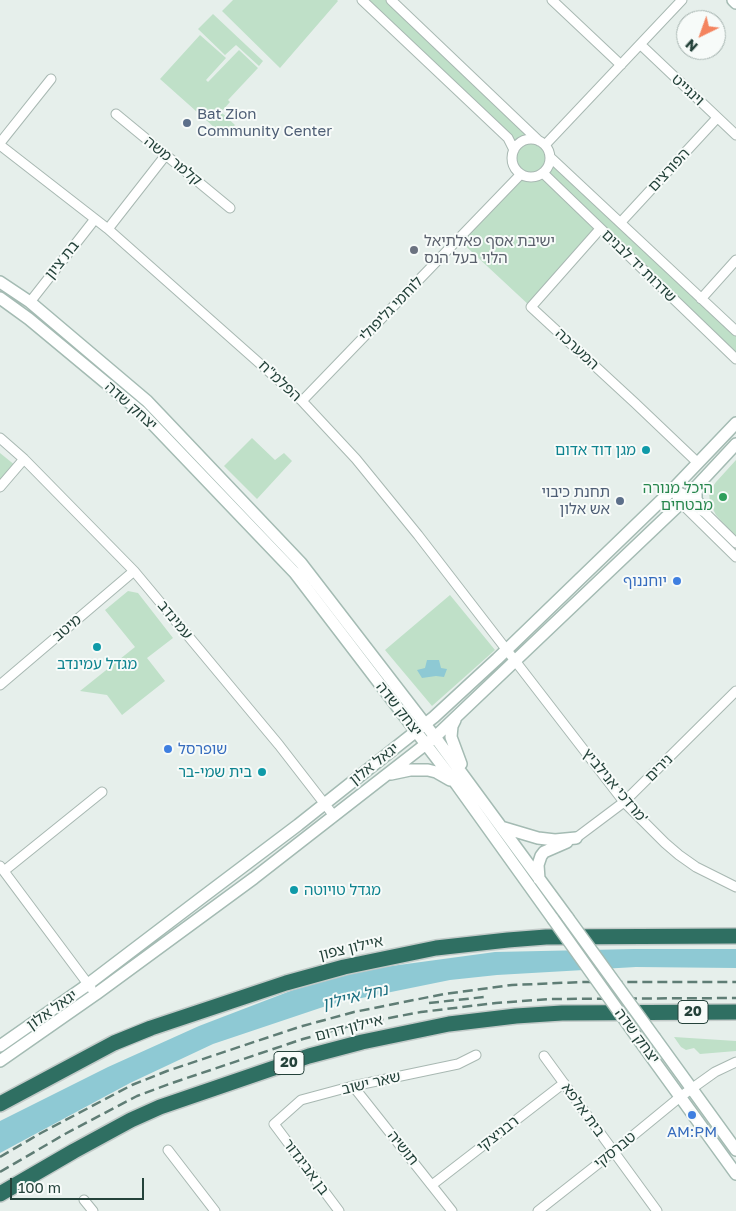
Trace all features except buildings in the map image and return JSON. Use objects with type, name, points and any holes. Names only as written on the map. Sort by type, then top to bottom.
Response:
[{"type":"highway","name":"איילון צפון","points":[[0,1104],[114,1043],[151,1028],[286,983],[344,967],[444,947],[516,939],[546,937],[736,936]]},
{"type":"highway","name":"איילון דרום","points":[[0,1194],[57,1160],[142,1115],[178,1100],[308,1056],[355,1044],[449,1024],[516,1016],[562,1013],[736,1012]]},
{"type":"street","points":[[362,0],[508,138],[514,150],[513,163],[521,174],[532,177],[543,173],[549,164],[550,157],[548,150],[542,143],[391,0]]},
{"type":"street","points":[[552,0],[621,65]]},
{"type":"street","points":[[542,143],[641,45],[682,0]]},
{"type":"street","points":[[733,0],[736,3]]},
{"type":"street","name":"וינגייט","points":[[641,45],[736,135]]},
{"type":"street","points":[[0,144],[51,80]]},
{"type":"street","name":"קלמר משה","points":[[116,114],[230,208]]},
{"type":"street","name":"הפורצים","points":[[621,222],[717,118]]},
{"type":"street","points":[[514,150],[526,140],[532,139],[542,143]]},
{"type":"street","name":"הפלמ\"ח","points":[[0,144],[108,228],[302,401],[362,466],[516,661]]},
{"type":"street","points":[[108,228],[165,156]]},
{"type":"street","name":"שדרות יד לבנים","points":[[550,157],[736,331]]},
{"type":"street","name":"שדרות יד לבנים","points":[[543,173],[736,359]]},
{"type":"street","name":"לוחמי גליפולי","points":[[302,401],[521,174]]},
{"type":"street","name":"בת ציון","points":[[30,302],[95,219]]},
{"type":"street","name":"המערכה","points":[[600,229],[531,307],[698,463]]},
{"type":"street","points":[[701,299],[736,260]]},
{"type":"street","name":"יצחק שדה","points":[[0,282],[30,302],[147,401],[301,563],[421,728]]},
{"type":"street","name":"יצחק שדה","points":[[0,298],[29,319],[148,418],[295,573],[431,741],[477,794],[736,1150]]},
{"type":"street","name":"יגאל אלון","points":[[0,1046],[88,984],[325,804],[421,728],[673,489],[736,423]]},
{"type":"street","name":"עמינדב","points":[[0,438],[24,459],[134,571],[232,688],[334,816]]},
{"type":"street","name":"יגאל אלון","points":[[0,1061],[96,994],[254,878],[431,741],[684,500],[736,444]]},
{"type":"street","points":[[0,487],[24,459]]},
{"type":"street","points":[[699,484],[696,498],[702,510]]},
{"type":"street","points":[[673,489],[736,557]]},
{"type":"street","points":[[684,500],[702,510],[736,543]]},
{"type":"street","name":"מיטב","points":[[0,685],[134,571]]},
{"type":"street","name":"מרדכי אנילביץ'","points":[[516,661],[624,802],[679,855],[696,867],[736,887]]},
{"type":"street","name":"נירים","points":[[576,838],[624,802],[736,691]]},
{"type":"street","points":[[455,720],[450,731],[452,741],[457,756],[477,794]]},
{"type":"street","name":"יצחק שדה","points":[[431,741],[457,785],[736,1174]]},
{"type":"street","points":[[387,775],[410,770],[428,770],[442,775],[457,785]]},
{"type":"street","points":[[96,994],[2,869],[102,792]]},
{"type":"street","points":[[501,827],[538,838],[555,840],[576,838]]},
{"type":"street","points":[[539,879],[538,864],[540,856],[552,848],[576,838]]},
{"type":"street","name":"שאר ישוב","points":[[274,1124],[301,1100],[353,1086],[458,1064],[476,1055]]},
{"type":"street","name":"בית אלפא","points":[[544,1056],[657,1211]]},
{"type":"street","points":[[692,1088],[736,1062]]},
{"type":"street","name":"רבניצקי","points":[[432,1185],[564,1083]]},
{"type":"street","name":"תושיה","points":[[353,1086],[452,1211]]},
{"type":"street","name":"טברסקי","points":[[538,1211],[692,1088]]},
{"type":"street","name":"בן אביגדור","points":[[274,1124],[339,1211]]},
{"type":"street","points":[[168,1150],[215,1211]]},
{"type":"street","points":[[84,1200],[93,1211]]},
{"type":"green space","points":[[233,0],[338,1],[280,68],[222,11]]},
{"type":"green space","points":[[366,0],[388,0],[532,136],[514,144]]},
{"type":"green space","points":[[213,14],[263,61],[259,66],[236,45],[225,55],[198,29]]},
{"type":"green space","points":[[200,35],[226,58],[206,80],[208,82],[239,50],[258,68],[228,100],[230,102],[221,112],[235,125],[224,136],[160,79]]},
{"type":"green space","points":[[532,142],[538,143],[543,147],[547,152],[547,164],[543,169],[538,173],[532,174],[526,173],[521,169],[517,164],[516,158],[517,152],[521,147],[526,143]]},
{"type":"green space","points":[[554,164],[736,334],[736,356],[546,173]]},
{"type":"green space","points":[[521,174],[533,178],[542,174],[598,231],[531,307],[458,239]]},
{"type":"green space","points":[[252,438],[275,460],[284,453],[292,461],[257,499],[224,466]]},
{"type":"green space","points":[[0,453],[16,466],[0,482]]},
{"type":"green space","name":"היכל מנורה מבטחים","points":[[736,460],[736,537],[716,515],[710,503],[709,492]]},
{"type":"green space","points":[[128,591],[138,593],[173,638],[147,658],[165,681],[122,715],[107,695],[80,691],[135,647],[105,610]]},
{"type":"green space","points":[[450,595],[495,650],[432,706],[385,650]]},
{"type":"green space","points":[[674,1037],[736,1041],[736,1051],[700,1054],[694,1048],[686,1050],[681,1047]]},
{"type":"water","points":[[427,660],[439,660],[441,668],[447,669],[444,677],[422,678],[417,670],[425,668]]},
{"type":"water","name":"נחל איילון","points":[[736,949],[736,968],[636,967],[497,975],[450,980],[332,1004],[213,1044],[130,1083],[0,1153],[0,1121],[108,1067],[199,1026],[293,990],[362,970],[495,952]]},
{"type":"railway","points":[[0,1157],[132,1085],[167,1071],[299,1027],[354,1012],[444,994],[512,985],[582,982],[736,982]]},
{"type":"railway","points":[[429,1003],[484,997]]},
{"type":"railway","points":[[0,1172],[65,1134],[137,1096],[303,1039],[357,1024],[421,1012],[549,999],[736,998]]},
{"type":"place","name":"Bat Zion Community Center","points":[[187,123]]},
{"type":"place","name":"ישיבת אסף פאלתיאל הלוי בעל הנס","points":[[414,250]]},
{"type":"place","name":"מגן דוד אדום","points":[[646,450]]},
{"type":"place","name":"היכל מנורה מבטחים","points":[[723,497]]},
{"type":"place","name":"תחנת כיבוי אש אלון","points":[[620,501]]},
{"type":"place","name":"יוחננוף","points":[[677,581]]},
{"type":"place","name":"מגדל עמינדב","points":[[97,647]]},
{"type":"place","name":"שופרסל","points":[[168,749]]},
{"type":"place","name":"בית שמי-בר","points":[[262,772]]},
{"type":"place","name":"מגדל טויוטה","points":[[294,890]]},
{"type":"place","name":"AM:PM","points":[[692,1115]]}]
